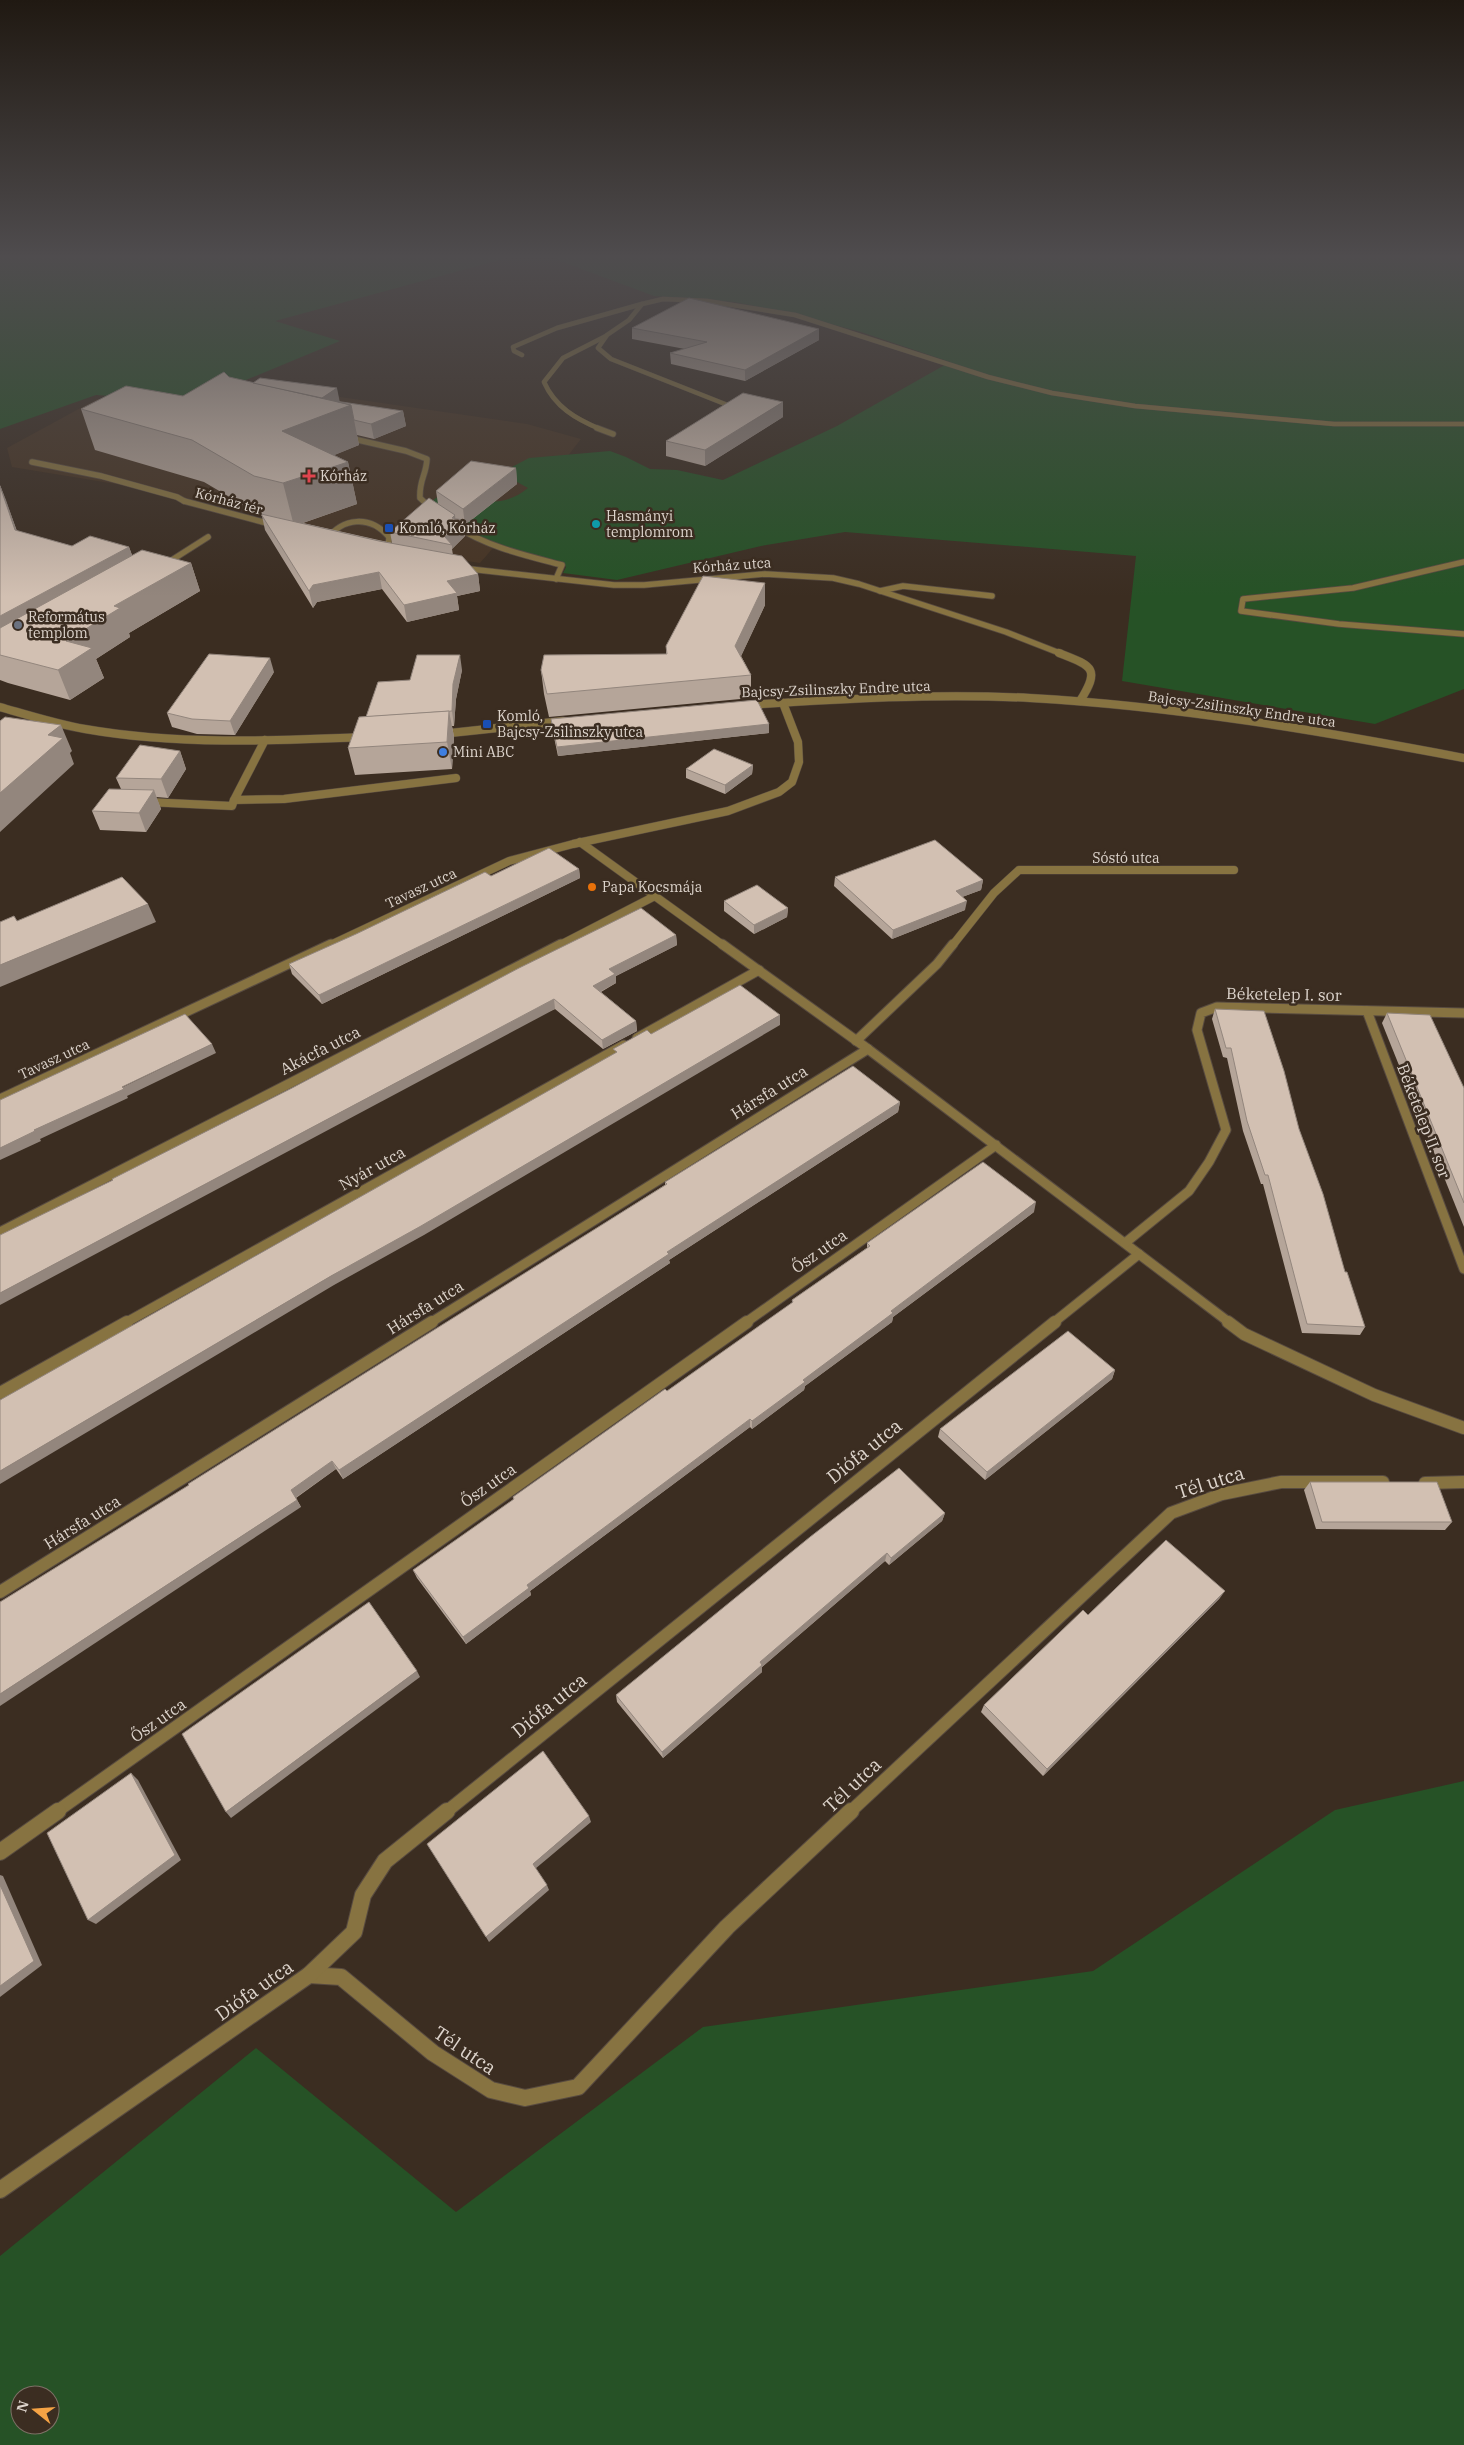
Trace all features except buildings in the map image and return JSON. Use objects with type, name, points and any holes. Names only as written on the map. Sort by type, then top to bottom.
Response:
[{"type":"street","points":[[551,368],[544,382],[547,393],[558,405],[588,424],[613,434]]},
{"type":"street","points":[[633,368],[730,406]]},
{"type":"street","points":[[963,368],[1052,393],[1135,406],[1334,424],[1464,424]]},
{"type":"street","points":[[336,435],[406,451],[427,460],[426,471],[419,484],[420,498],[437,514]]},
{"type":"street","name":"Kórház tér","points":[[32,462],[101,476],[282,528]]},
{"type":"street","points":[[326,540],[335,529],[343,524],[363,521],[373,523],[380,526],[390,537],[388,553]]},
{"type":"street","points":[[448,522],[472,537],[495,547],[562,565],[556,580]]},
{"type":"street","points":[[159,568],[208,537]]},
{"type":"street","points":[[319,538],[335,542]]},
{"type":"street","points":[[379,551],[398,555]]},
{"type":"street","points":[[1464,562],[1405,576],[1317,592],[1260,595],[1243,600],[1242,611],[1339,624],[1464,634]]},
{"type":"street","name":"Kórház utca","points":[[451,566],[477,571],[614,585],[644,585],[718,577],[789,574],[833,578],[880,591],[1006,632],[1078,660],[1090,668],[1093,677],[1092,684],[1080,701]]},
{"type":"street","points":[[880,591],[903,586],[992,596]]},
{"type":"street","name":"Bajcsy-Zsilinszky Endre utca","points":[[743,706],[878,698],[1028,698],[1080,701],[1280,726],[1464,758]]},
{"type":"street","name":"Tavasz utca","points":[[0,1099],[509,861],[580,842],[658,827],[760,802],[778,793],[791,783],[797,769],[801,749],[783,703]]},
{"type":"street","points":[[0,707],[53,722],[100,731],[265,740],[368,737]]},
{"type":"street","points":[[437,734],[576,720]]},
{"type":"street","points":[[143,802],[232,806],[265,740]]},
{"type":"street","points":[[234,800],[284,799],[456,778]]},
{"type":"street","points":[[580,842],[868,1049],[1244,1334],[1374,1395],[1464,1428]]},
{"type":"street","name":"Sóstó utca","points":[[856,1041],[937,964],[994,893],[1019,870],[1234,870]]},
{"type":"street","name":"Akácfa utca","points":[[0,1232],[655,896]]},
{"type":"street","name":"Nyár utca","points":[[0,1393],[759,970]]},
{"type":"street","name":"Béketelep I. sor","points":[[1125,1243],[1189,1191],[1209,1162],[1226,1130],[1197,1030],[1201,1013],[1217,1007],[1464,1013]]},
{"type":"street","name":"Béketelep II. sor","points":[[1367,1011],[1464,1269]]},
{"type":"street","name":"Hársfa utca","points":[[0,1592],[868,1049]]},
{"type":"street","name":"Ősz utca","points":[[0,1852],[996,1145]]},
{"type":"street","name":"Diófa utca","points":[[0,2190],[309,1975],[354,1932],[363,1895],[385,1861],[1139,1254]]},
{"type":"street","name":"Tél utca","points":[[309,1975],[341,1977],[433,2053],[491,2090],[525,2098],[578,2087],[727,1927],[1170,1513],[1222,1494],[1281,1482],[1395,1482]]},
{"type":"street","points":[[1414,1482],[1464,1482]]},
{"type":"shaded area","name":"Kórház","points":[[271,387],[527,424],[581,439],[520,517],[480,563],[380,548],[242,509],[122,485],[12,467],[7,448],[97,399],[210,415]]},
{"type":"green space","points":[[0,368],[275,368],[193,402],[96,395],[0,429]]},
{"type":"green space","points":[[939,368],[1464,368],[1464,689],[1375,724],[1122,681],[1136,556],[845,532],[761,546],[617,580],[563,573],[566,567],[563,563],[491,543],[458,526],[444,514],[433,500],[442,494],[487,502],[507,499],[518,495],[528,488],[508,477],[510,468],[529,458],[610,451],[650,469],[677,470],[723,480],[837,426]]},
{"type":"green space","points":[[1464,1781],[1464,2445],[0,2445],[0,2256],[256,2048],[456,2212],[703,2027],[1093,1971],[1335,1810]]},
{"type":"place","name":"Kórház","points":[[309,476]]},
{"type":"place","name":"Hasmányi templomrom","points":[[596,524]]},
{"type":"place","name":"Komló, Kórház","points":[[389,528]]},
{"type":"place","name":"Református templom","points":[[18,625]]},
{"type":"place","name":"Komló, Bajcsy-Zsilinszky utca","points":[[487,724]]},
{"type":"place","name":"Mini ABC","points":[[443,752]]},
{"type":"place","name":"Papa Kocsmája","points":[[592,887]]}]
